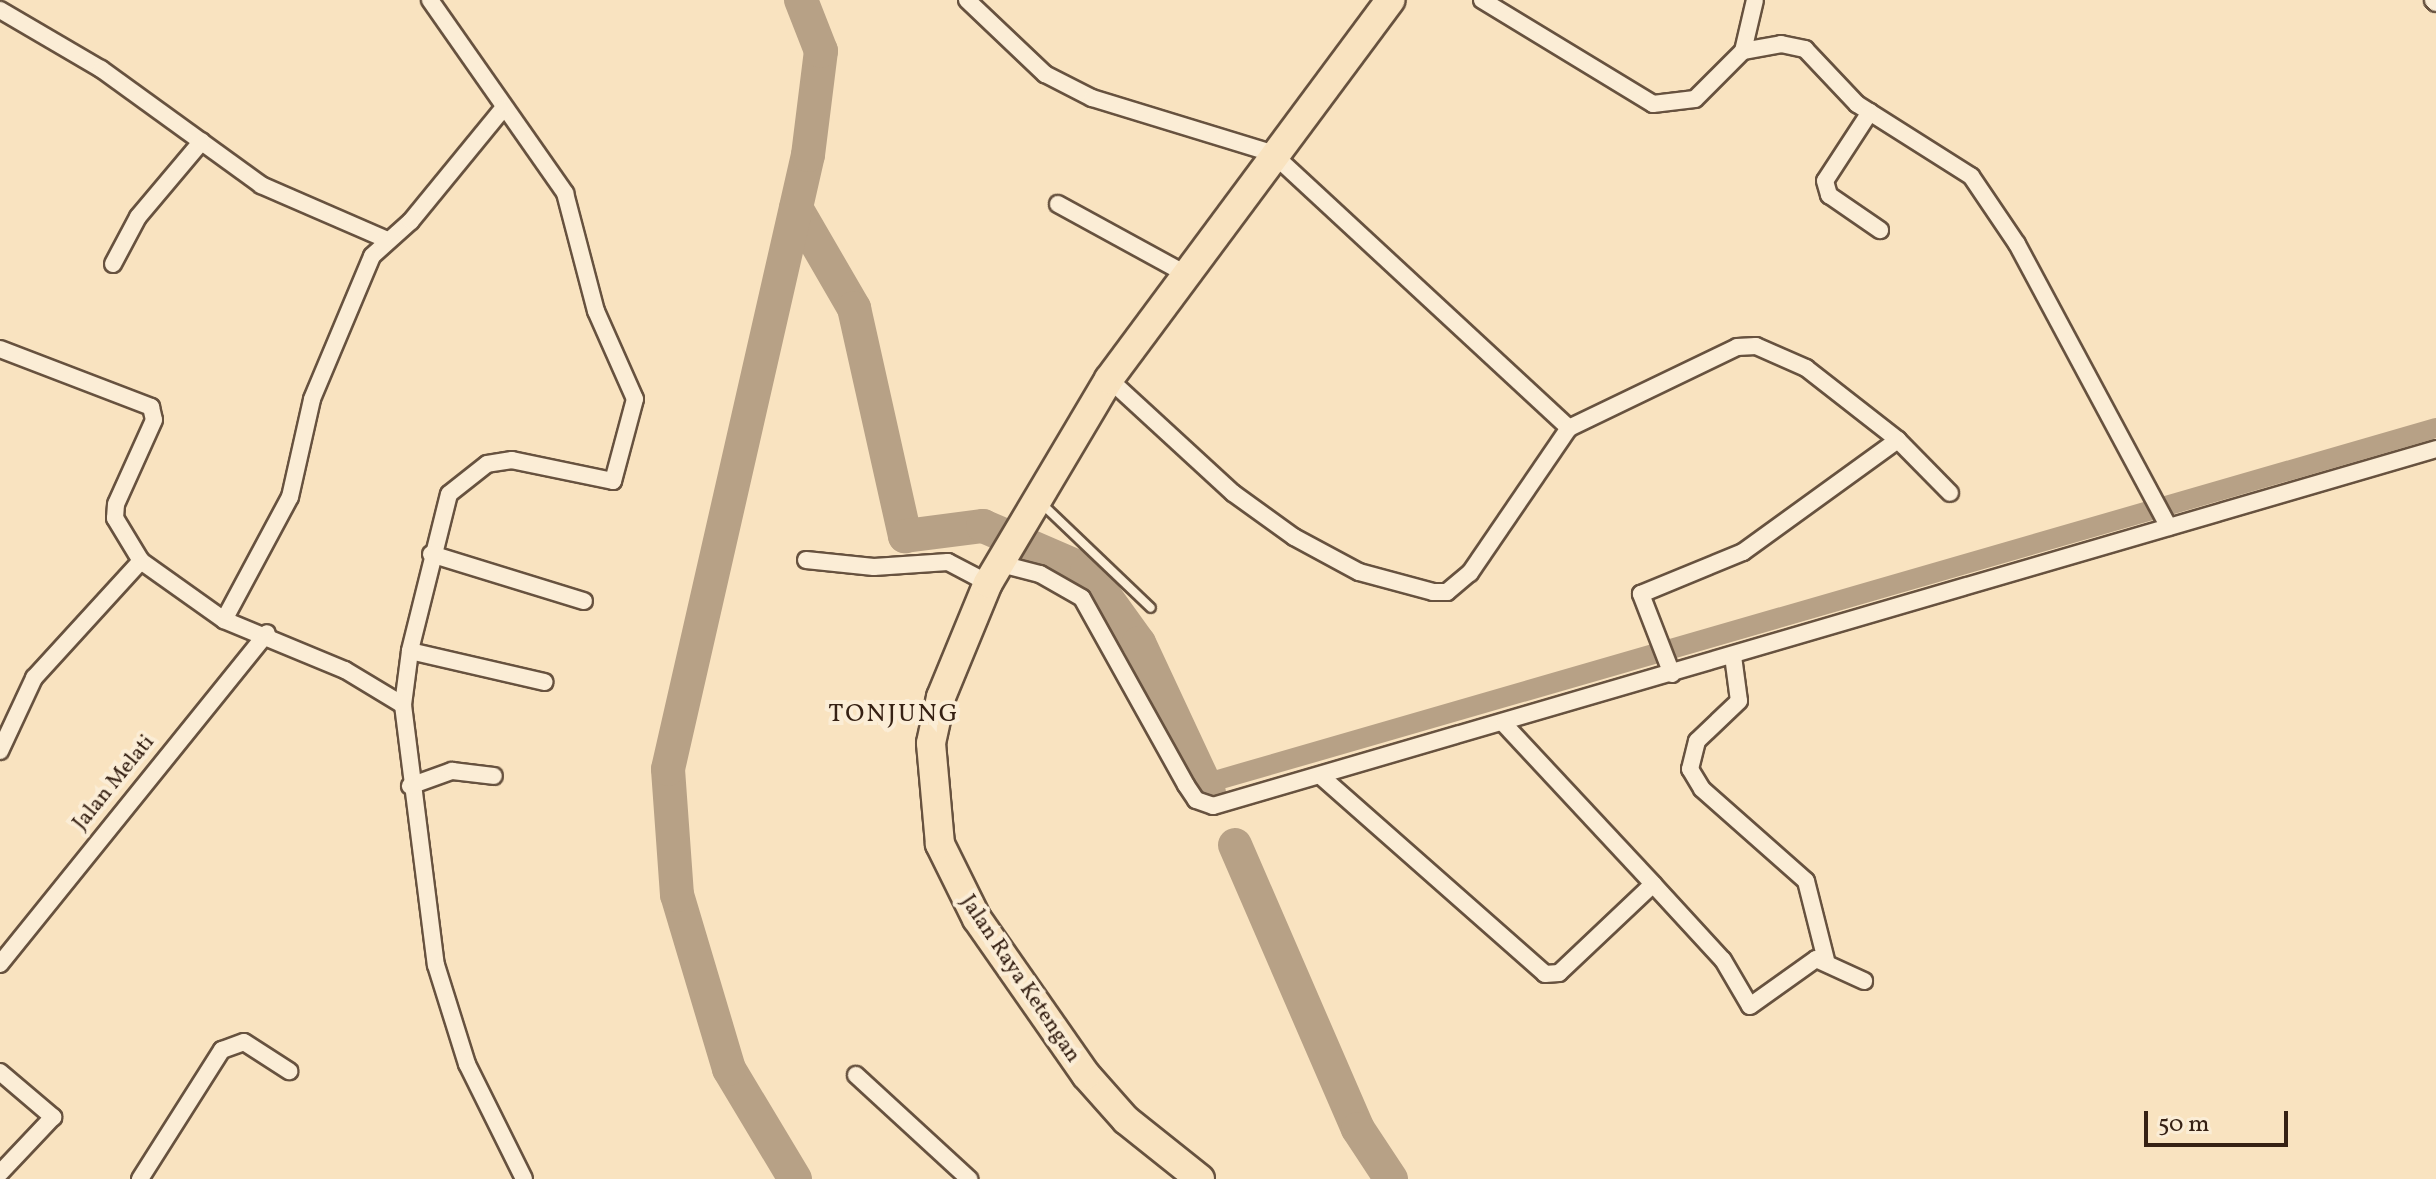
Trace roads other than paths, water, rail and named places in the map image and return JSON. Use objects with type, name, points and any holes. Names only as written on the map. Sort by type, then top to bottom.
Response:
[{"type":"highway","name":"Jalan Raya Ketengan","points":[[1200,1179],[1126,1120],[1086,1075],[977,919],[940,844],[931,743],[957,653],[998,567],[1109,379],[1272,153],[1390,0]]},
{"type":"street","points":[[430,0],[570,207],[596,311],[631,382],[629,443],[609,483],[512,460],[487,464],[449,494],[418,655],[403,705],[419,782],[436,965],[467,1064],[524,1179]]},
{"type":"street","points":[[967,0],[1045,74],[1092,98],[1272,153],[1569,428]]},
{"type":"street","points":[[1482,0],[1653,104],[1695,99],[1743,51],[1755,0]]},
{"type":"street","points":[[0,10],[101,69],[294,203],[385,239]]},
{"type":"street","points":[[1743,51],[1781,44],[1805,49],[1870,112],[1939,152],[1985,195],[2158,499],[2168,523]]},
{"type":"street","points":[[224,620],[290,497],[312,399],[368,263],[385,239],[411,221],[502,110]]},
{"type":"street","points":[[1870,112],[1825,181],[1829,195],[1880,230]]},
{"type":"street","points":[[113,264],[138,217],[202,141]]},
{"type":"street","points":[[1058,204],[1184,273]]},
{"type":"street","points":[[1109,379],[1233,493],[1294,537],[1359,572],[1433,592],[1447,592],[1470,573],[1569,428],[1737,347],[1756,346],[1806,368],[1898,440],[1950,493]]},
{"type":"street","points":[[0,349],[151,407],[154,420],[116,504],[115,518],[141,561],[224,620],[267,633],[403,705]]},
{"type":"street","points":[[1671,670],[1664,645],[1639,603],[1647,589],[1743,552],[1898,440]]},
{"type":"street","points":[[806,560],[874,567],[948,562],[998,567],[1040,574],[1082,598],[1196,800],[1217,806],[1504,724],[1671,670],[1733,656],[2168,523],[2436,449]]},
{"type":"street","points":[[438,558],[584,601]]},
{"type":"street","points":[[0,751],[34,678],[141,561]]},
{"type":"street","name":"Jalan Melati","points":[[0,964],[267,633]]},
{"type":"street","points":[[418,655],[544,682]]},
{"type":"street","points":[[1733,656],[1739,701],[1697,741],[1690,769],[1702,789],[1806,881],[1826,960]]},
{"type":"street","points":[[1504,724],[1723,960],[1750,1006],[1770,998],[1809,962],[1826,960],[1864,981]]},
{"type":"street","points":[[419,782],[452,771],[494,776]]},
{"type":"street","points":[[1323,778],[1545,974],[1559,973],[1653,884]]},
{"type":"street","points":[[140,1179],[222,1050],[244,1042],[289,1071]]},
{"type":"street","points":[[0,1072],[53,1117],[0,1173]]},
{"type":"street","points":[[856,1075],[969,1179]]},
{"type":"lane","points":[[1031,509],[1151,608]]},
{"type":"waterway","points":[[795,1179],[729,1069],[677,895],[668,769],[808,155],[821,51],[801,0]]},
{"type":"waterway","points":[[796,208],[854,308],[905,536],[983,526],[1087,571],[1139,643],[1209,793]]},
{"type":"waterway","points":[[1204,784],[2436,428]]},
{"type":"waterway","points":[[1235,845],[1358,1129],[1391,1179]]},
{"type":"district","name":"TONJUNG","points":[[894,715]]}]
